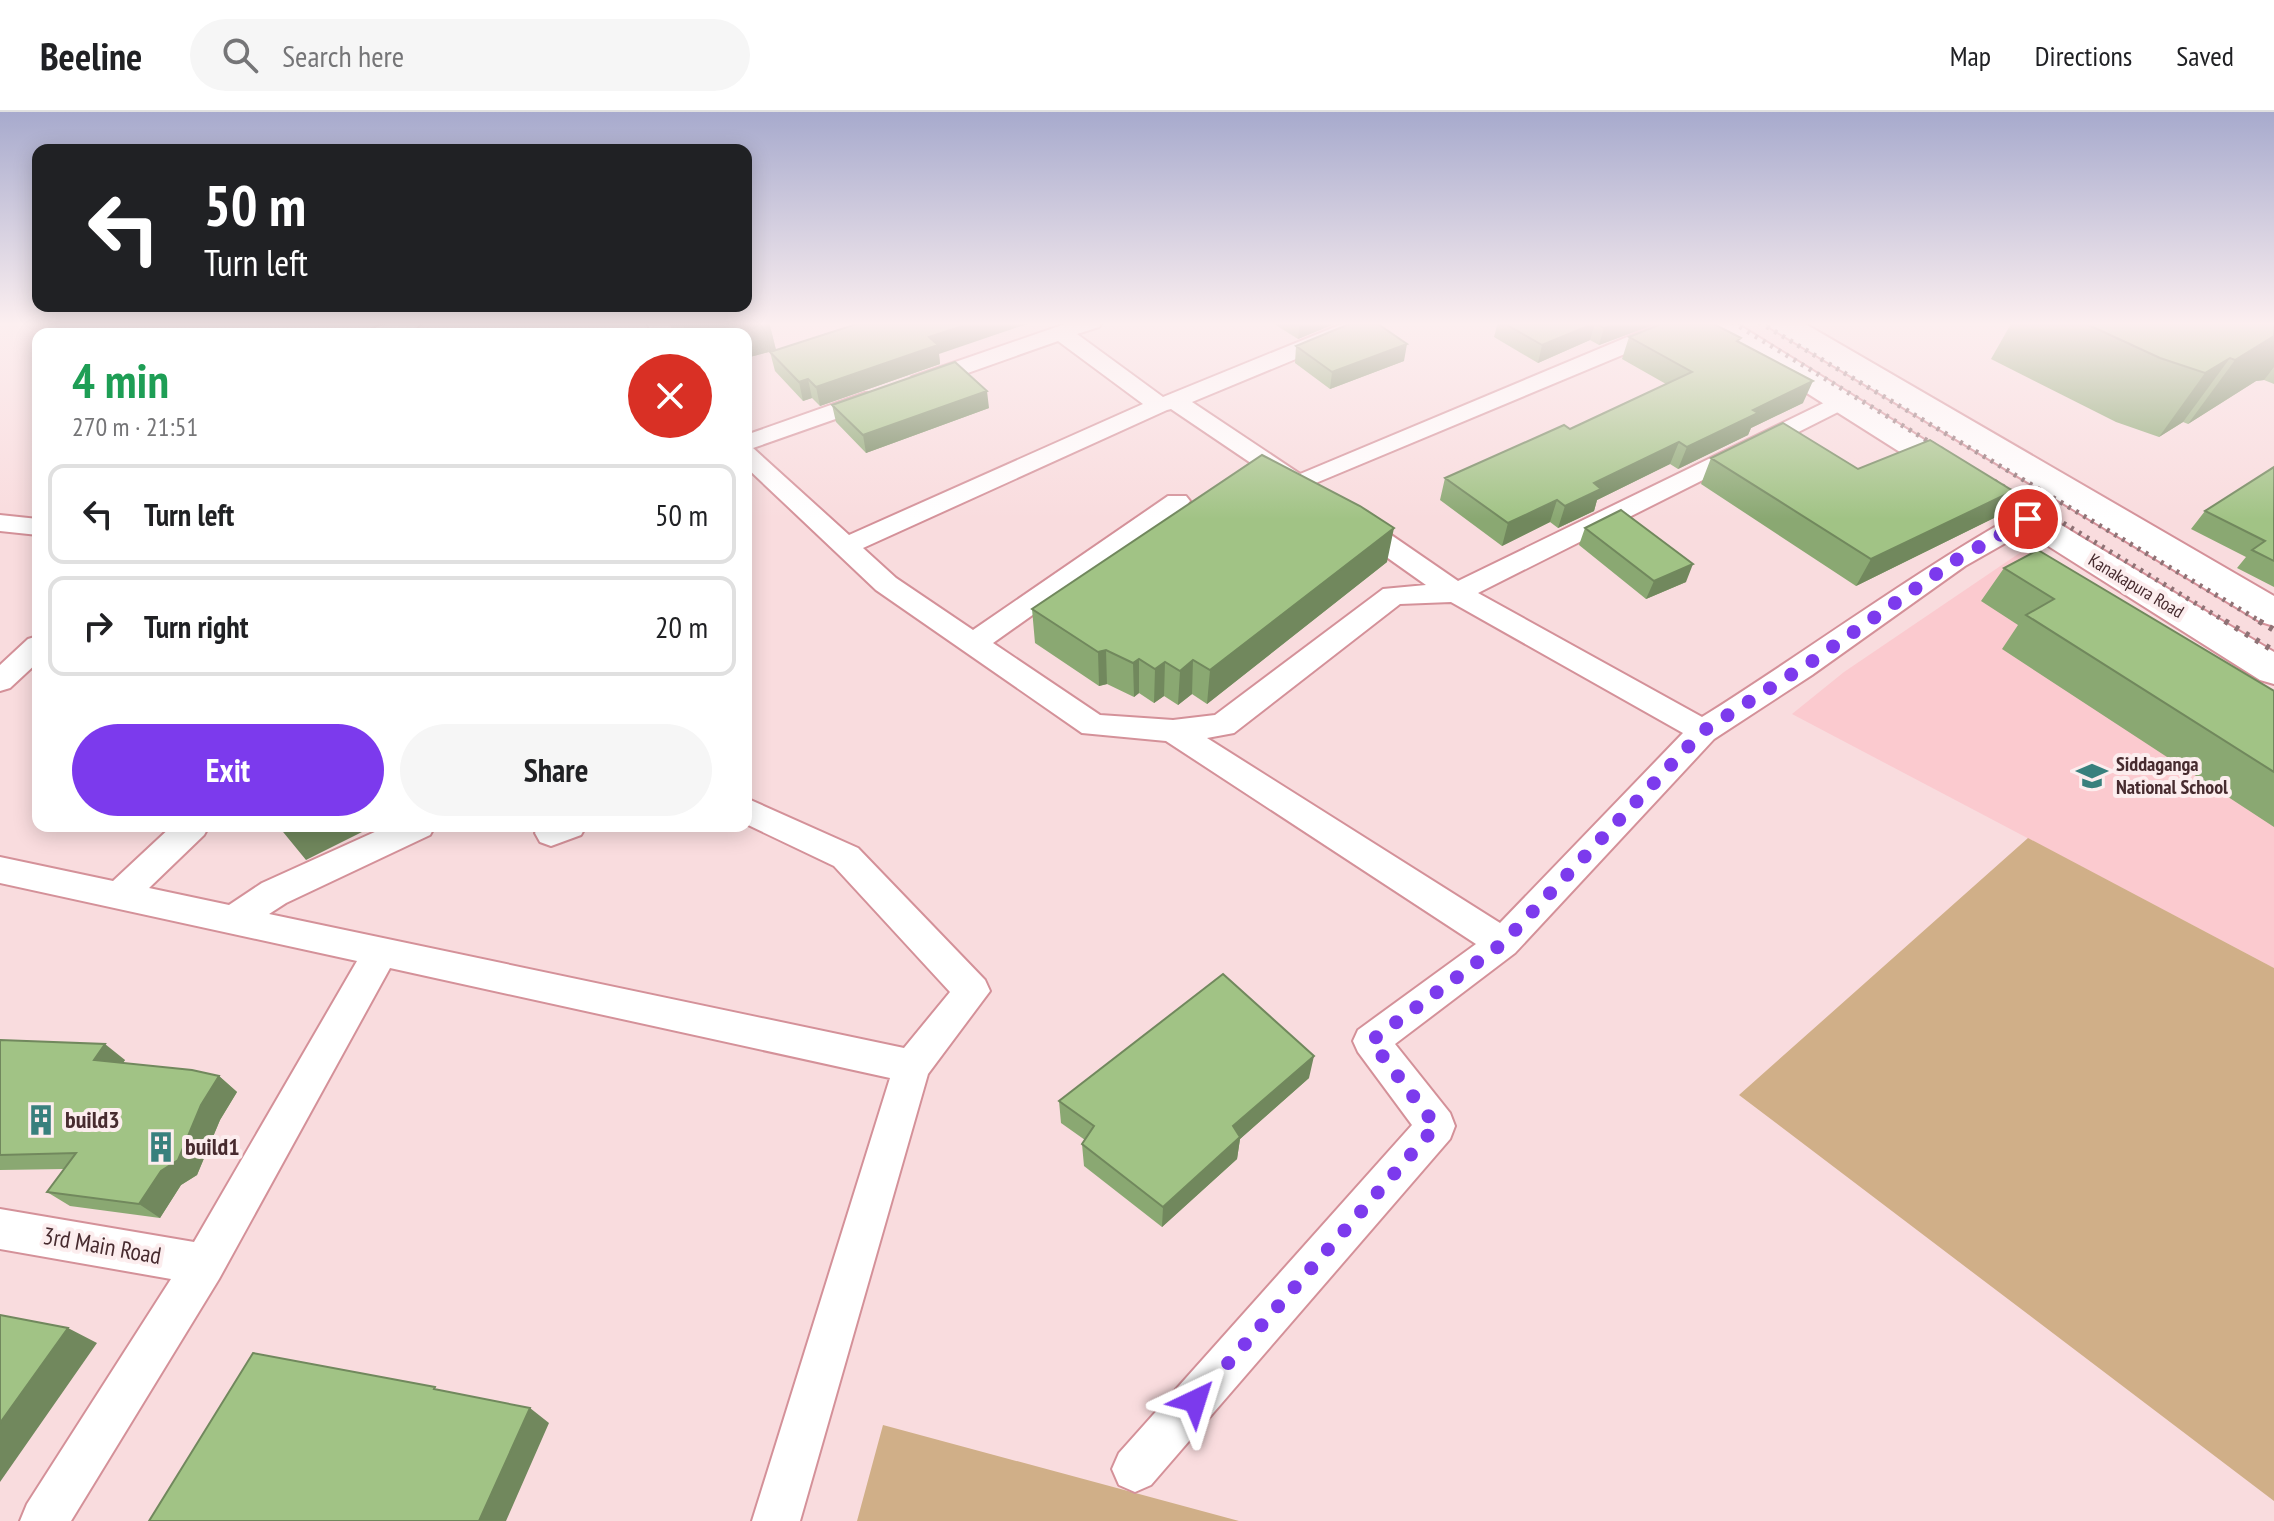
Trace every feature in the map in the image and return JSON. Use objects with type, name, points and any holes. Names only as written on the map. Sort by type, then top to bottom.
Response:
[{"type":"highway","name":"Kanakapura Road","points":[[1818,388],[2274,670]]},
{"type":"highway","points":[[1893,388],[2273,611]]},
{"type":"street","points":[[752,441],[904,388]]},
{"type":"street","points":[[1144,388],[1299,483],[1456,593],[1703,731]]},
{"type":"street","points":[[846,546],[1204,388]]},
{"type":"street","points":[[1299,483],[1523,388]]},
{"type":"street","points":[[752,460],[886,584],[1093,725],[1173,731],[1223,725],[1393,595],[1456,593],[1840,402]]},
{"type":"street","points":[[973,644],[1177,501]]},
{"type":"street","points":[[1135,1469],[1436,1126],[1371,1041],[1503,943],[1703,731],[1814,660],[1956,560],[2028,519]]},
{"type":"street","points":[[0,523],[32,526]]},
{"type":"street","points":[[0,650],[32,651]]},
{"type":"street","points":[[0,681],[32,654]]},
{"type":"street","points":[[1173,731],[1503,943]]},
{"type":"street","points":[[752,813],[846,857],[972,991],[912,1066],[776,1521]]},
{"type":"street","points":[[121,894],[187,832]]},
{"type":"street","points":[[233,920],[274,893],[406,832]]},
{"type":"street","points":[[0,870],[912,1066]]},
{"type":"street","points":[[44,1521],[204,1264],[381,952]]},
{"type":"street","name":"3rd Main Road","points":[[0,1229],[204,1264]]},
{"type":"shaded area","name":"Siddaganga National School","points":[[2024,550],[2274,702],[2274,968],[1792,714],[1844,672]]},
{"type":"shaded area","points":[[2028,838],[2274,968],[2274,1501],[1739,1095]]},
{"type":"shaded area","points":[[883,1425],[1239,1521],[857,1521]]},
{"type":"building","points":[[881,388],[983,388],[987,391],[863,435],[832,405]]},
{"type":"building","points":[[1658,388],[1799,388],[1753,410],[1758,413],[1687,447],[1679,442],[1594,483],[1601,489],[1565,506],[1557,500],[1508,523],[1445,478],[1564,425],[1570,429]]},
{"type":"building","points":[[1783,423],[1858,469],[1930,440],[2013,491],[1871,559],[1711,458]]},
{"type":"building","points":[[1262,455],[1360,506],[1394,528],[1210,670],[1193,660],[1180,671],[1165,662],[1155,669],[1139,659],[1133,663],[1106,650],[1098,652],[1032,609]]},
{"type":"building","points":[[2274,467],[2274,561],[2252,550],[2265,541],[2205,511]]},
{"type":"building","points":[[1621,510],[1693,564],[1654,581],[1585,528]]},
{"type":"building","points":[[2038,550],[2274,691],[2274,772],[2026,615],[2054,599],[2004,568]]},
{"type":"building","points":[[1223,974],[1314,1056],[1233,1126],[1240,1137],[1163,1207],[1082,1144],[1094,1126],[1059,1101]]},
{"type":"building","points":[[0,1040],[105,1044],[94,1060],[192,1070],[219,1076],[201,1105],[178,1160],[161,1171],[139,1204],[47,1192],[76,1153],[0,1155]]},
{"type":"building","points":[[0,1315],[68,1328],[0,1423]]},
{"type":"building","points":[[253,1353],[530,1408],[479,1521],[149,1521]]},
{"type":"railway","points":[[1840,388],[1946,452]]},
{"type":"railway","points":[[1869,388],[2263,623]]},
{"type":"railway","points":[[1994,481],[2228,623]]},
{"type":"railway","points":[[2225,621],[2274,651]]},
{"type":"railway","points":[[2259,621],[2274,630]]},
{"type":"place","name":"Siddaganga National School","points":[[2092,776]]},
{"type":"place","name":"build3","points":[[41,1120]]},
{"type":"place","name":"build1","points":[[161,1147]]},
{"type":"route","points":[[1195,1401],[1436,1126],[1371,1041],[1503,943],[1703,731],[1814,660],[1956,560],[2028,519]]}]
